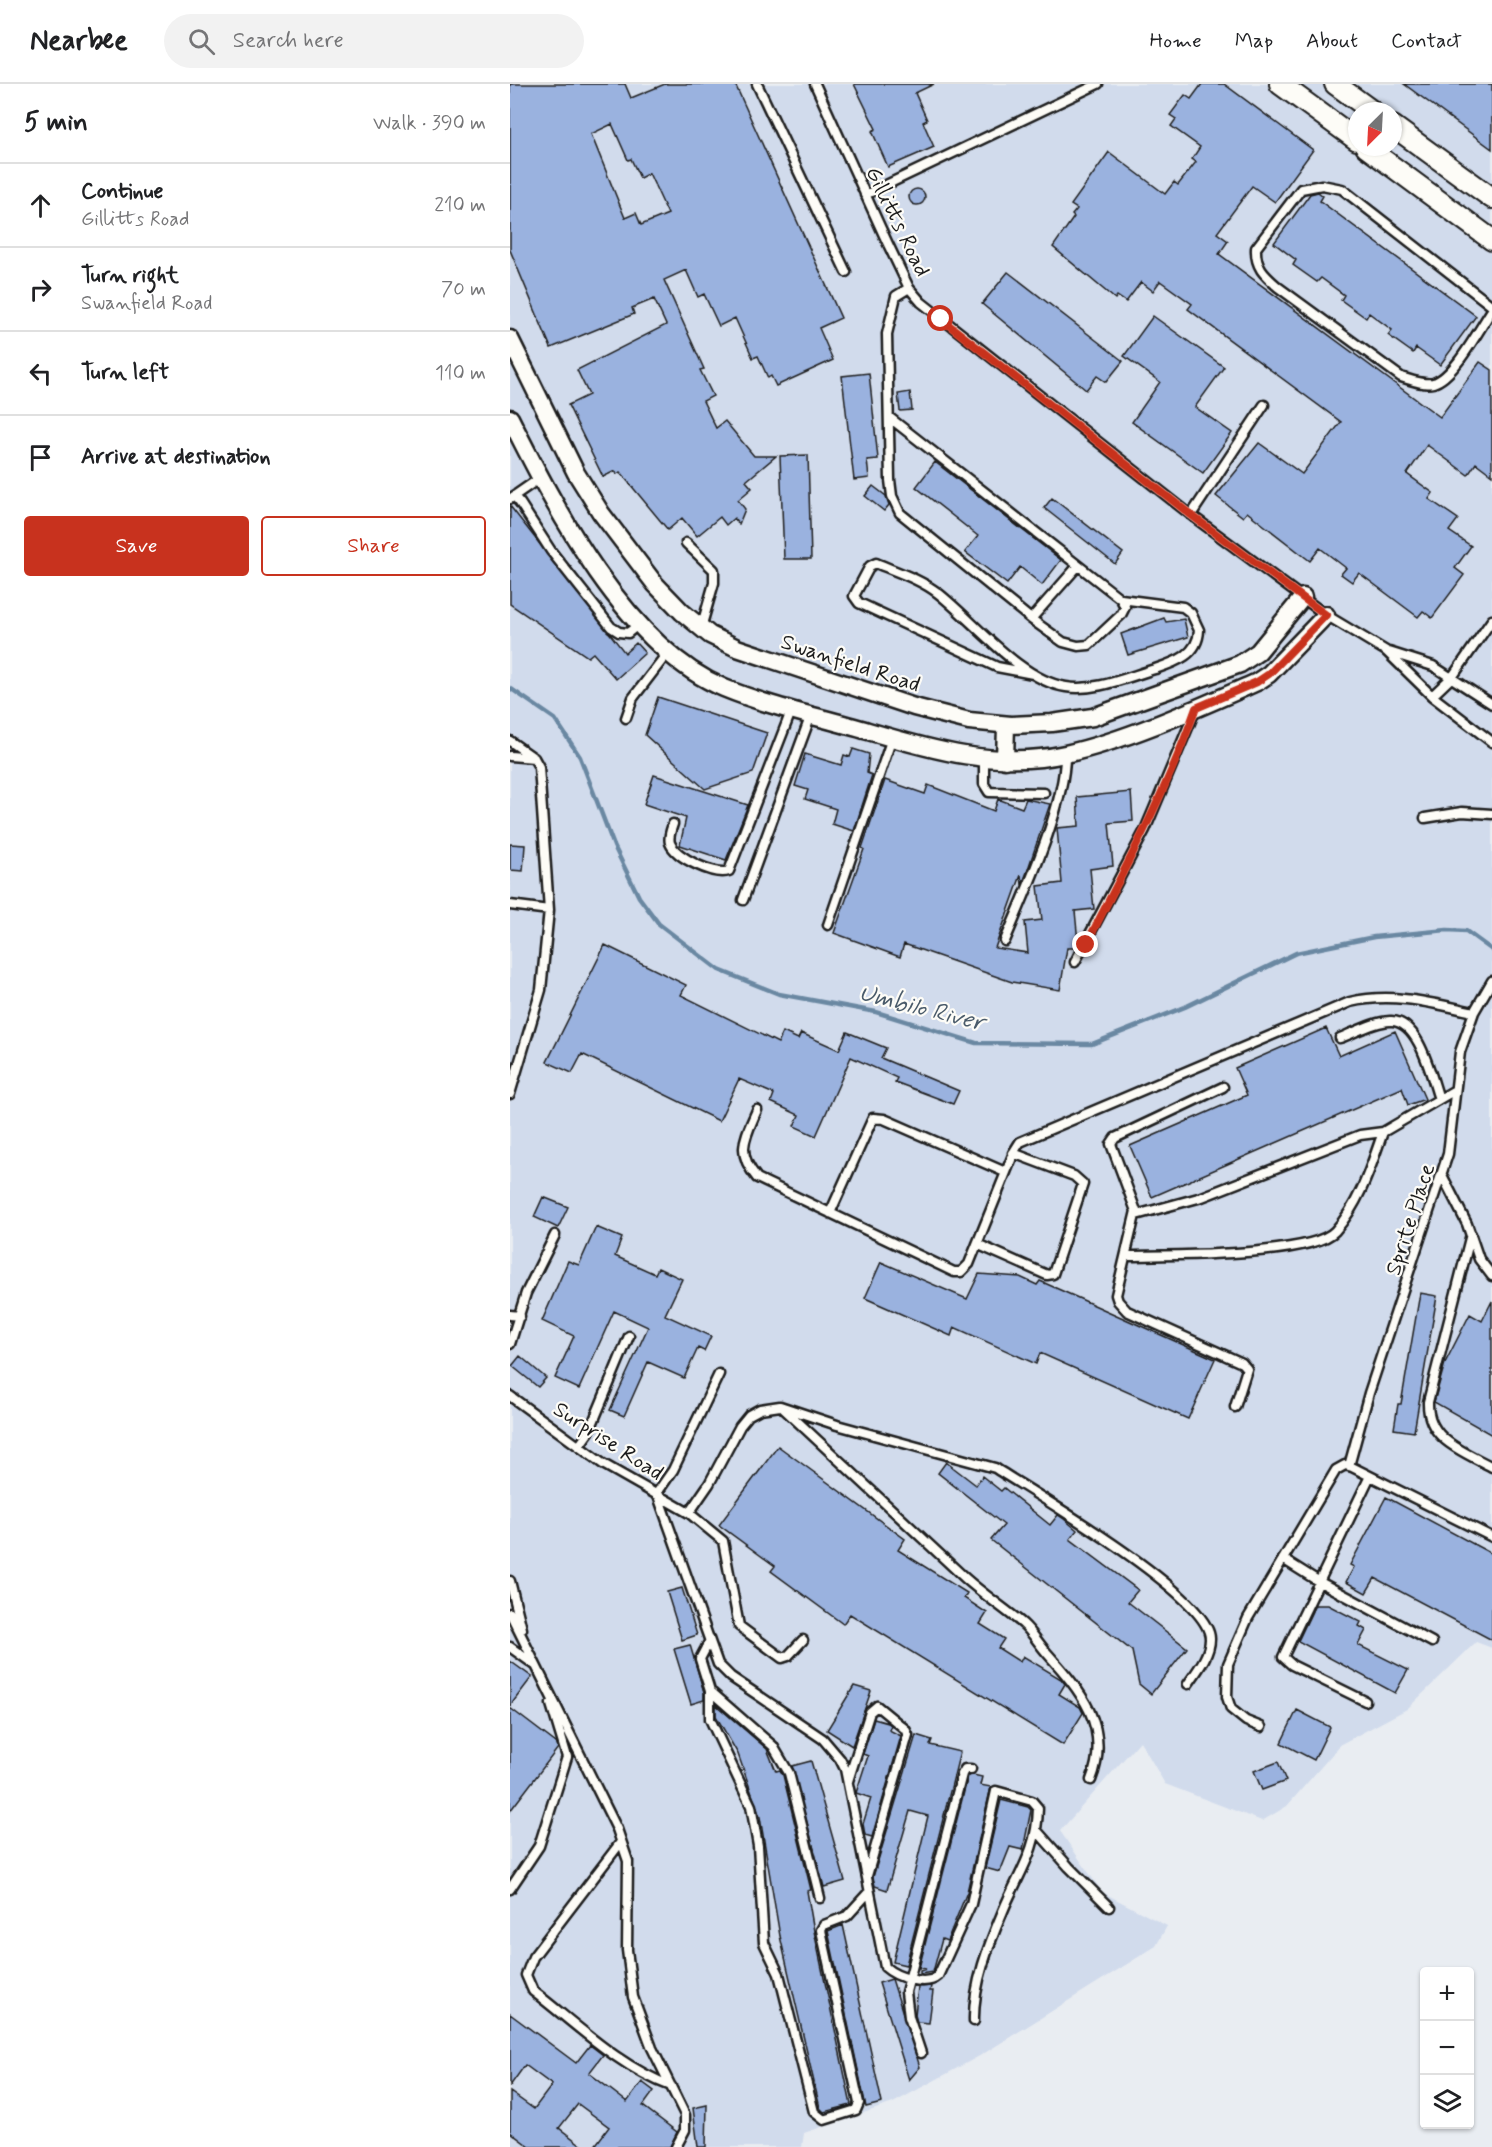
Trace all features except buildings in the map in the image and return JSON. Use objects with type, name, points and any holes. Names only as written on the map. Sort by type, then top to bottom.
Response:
[{"type":"street","points":[[1280,84],[1348,134]]},
{"type":"street","points":[[1335,84],[1360,102]]},
{"type":"street","points":[[1402,132],[1492,197]]},
{"type":"street","points":[[1378,156],[1492,240]]},
{"type":"street","name":"Swanfield Road","points":[[510,339],[517,371],[576,473],[601,513],[655,584],[701,628],[736,648],[829,680],[914,707],[969,720],[1006,725],[1052,723],[1094,717],[1240,663],[1258,652],[1303,597]]},
{"type":"street","points":[[510,418],[540,478],[584,552],[614,595],[669,650],[693,670],[724,687],[892,738],[984,759],[1024,760],[1065,754],[1147,727],[1257,682],[1269,674],[1326,615]]},
{"type":"street","points":[[1137,701],[1147,727]]},
{"type":"street","points":[[1005,760],[1006,725]]},
{"type":"lane","points":[[757,84],[846,272]]},
{"type":"lane","name":"Gillitts Road","points":[[815,84],[909,288],[941,319],[1191,515],[1326,615],[1386,651],[1433,666],[1453,676],[1492,704]]},
{"type":"lane","points":[[865,195],[1098,84]]},
{"type":"lane","points":[[1322,185],[1342,189],[1492,308],[1446,378],[1431,383],[1418,382],[1401,377],[1278,287],[1262,273],[1255,260],[1256,248],[1301,189],[1322,185]]},
{"type":"lane","points":[[909,288],[896,296],[886,334],[890,480],[892,496],[900,513],[1031,619],[1063,642],[1078,646],[1089,645],[1124,611],[1121,599]]},
{"type":"lane","points":[[1191,515],[1264,405]]},
{"type":"lane","points":[[890,418],[1077,567],[1121,599],[1183,608],[1191,613],[1199,630],[1194,648],[1180,659],[1165,666],[1092,687],[1066,687],[1033,674],[997,667],[859,603],[854,596],[870,566],[876,563],[918,580],[936,592],[1033,674]]},
{"type":"lane","points":[[540,478],[512,497],[611,627],[619,632],[628,633],[640,623]]},
{"type":"lane","points":[[686,543],[714,570],[714,583],[701,628]]},
{"type":"lane","points":[[1031,619],[1077,567]]},
{"type":"lane","points":[[1432,696],[1453,676],[1492,620]]},
{"type":"lane","points":[[626,718],[633,698],[669,650]]},
{"type":"lane","name":"Gillitts Road","points":[[1386,651],[1432,696],[1492,742]]},
{"type":"lane","points":[[1075,962],[1145,830],[1196,708]]},
{"type":"lane","points":[[673,824],[669,837],[674,848],[705,868],[722,873],[729,871],[792,709]]},
{"type":"lane","points":[[743,900],[811,715]]},
{"type":"lane","points":[[828,925],[892,738]]},
{"type":"lane","points":[[510,741],[534,758],[539,767],[549,910],[541,990],[513,1072],[510,1094]]},
{"type":"lane","points":[[1005,941],[1048,829],[1064,778],[1065,754]]},
{"type":"lane","points":[[510,756],[534,758]]},
{"type":"lane","points":[[984,759],[984,784],[989,792],[1044,793]]},
{"type":"lane","points":[[1425,818],[1462,812],[1492,814]]},
{"type":"lane","points":[[510,905],[549,910]]},
{"type":"lane","name":"Sprite Place","points":[[1349,1467],[1369,1393],[1442,1175],[1452,1135],[1460,1052],[1474,1012],[1490,984]]},
{"type":"lane","points":[[757,1110],[744,1140],[742,1152],[752,1172],[766,1184],[954,1272],[965,1270],[1013,1153],[1020,1142],[1212,1063],[1350,1002],[1375,996],[1403,997],[1474,1012]]},
{"type":"lane","points":[[1341,1038],[1388,1021],[1399,1021],[1408,1026],[1416,1036],[1439,1099]]},
{"type":"lane","points":[[1223,1087],[1112,1141],[1111,1149],[1134,1202],[1136,1215],[1117,1288],[1118,1301],[1121,1306],[1242,1363],[1247,1369],[1246,1378],[1235,1407]]},
{"type":"lane","points":[[1136,1215],[1202,1197],[1360,1135],[1383,1132],[1455,1090]]},
{"type":"lane","points":[[830,1213],[873,1118],[884,1119],[1005,1173]]},
{"type":"lane","points":[[1126,1256],[1265,1250],[1323,1240],[1334,1232],[1352,1208],[1363,1188],[1383,1132]]},
{"type":"lane","points":[[977,1245],[1047,1275],[1053,1274],[1083,1184],[1074,1176],[1013,1153]]},
{"type":"lane","points":[[1442,1175],[1471,1234],[1479,1258],[1492,1276]]},
{"type":"lane","points":[[1471,1234],[1428,1402],[1428,1413],[1432,1426],[1445,1440],[1492,1467]]},
{"type":"lane","points":[[510,1344],[526,1293],[555,1235]]},
{"type":"lane","points":[[510,1315],[520,1316]]},
{"type":"lane","points":[[579,1446],[589,1432],[629,1336]]},
{"type":"lane","points":[[719,1374],[674,1470],[657,1493],[718,1664],[731,1677],[823,1739],[833,1749],[845,1769],[885,1967],[897,1975],[933,1981],[943,1970],[971,1904],[996,1791],[1035,1803],[1038,1808],[1038,1832],[1031,1854],[1002,1911],[984,1964],[973,2001],[974,2021]]},
{"type":"lane","name":"Surprise Road","points":[[510,1396],[623,1476],[689,1512],[723,1541],[739,1626],[782,1658],[788,1656],[803,1640]]},
{"type":"lane","points":[[689,1512],[709,1484],[740,1426],[749,1415],[760,1409],[780,1406],[847,1428],[995,1468],[1144,1565],[1200,1615],[1208,1626],[1210,1638],[1208,1650],[1188,1684]]},
{"type":"lane","points":[[780,1406],[983,1594],[1025,1625],[1076,1686],[1086,1700],[1092,1716],[1098,1755],[1091,1780]]},
{"type":"lane","points":[[1261,1727],[1246,1721],[1231,1709],[1227,1697],[1228,1664],[1248,1618],[1335,1470],[1345,1466],[1349,1467],[1492,1537]]},
{"type":"lane","points":[[1365,1701],[1292,1665],[1283,1657],[1370,1476]]},
{"type":"lane","points":[[1283,1559],[1318,1581],[1432,1642]]},
{"type":"lane","points":[[510,1581],[525,1641]]},
{"type":"lane","points":[[510,1613],[621,1842],[628,1862],[627,1950],[633,1997],[652,2048],[682,2109],[685,2130],[675,2147]]},
{"type":"lane","points":[[709,1642],[700,1659],[710,1691],[711,1719],[751,1806],[758,1846],[764,1943],[779,1974],[814,2112],[824,2120],[856,2110],[859,2103],[821,1930],[824,1925],[847,1916],[869,1892]]},
{"type":"lane","points":[[510,1647],[535,1665]]},
{"type":"lane","points":[[510,1889],[539,1846],[567,1757],[545,1684]]},
{"type":"lane","points":[[710,1691],[773,1746],[789,1773],[820,1898]]},
{"type":"lane","points":[[848,1782],[870,1712],[877,1706],[905,1729],[908,1735],[866,1880]]},
{"type":"lane","points":[[921,2053],[909,2017],[906,1992],[962,1774],[965,1769],[971,1769]]},
{"type":"lane","points":[[1038,1832],[1109,1907]]},
{"type":"lane","points":[[621,1842],[532,1957],[526,1976],[533,1991],[606,2048],[654,2080],[671,2086]]},
{"type":"shaded area","points":[[510,84],[1492,84],[1492,1648],[1476,1642],[1407,1709],[1341,1744],[1287,1806],[1262,1821],[1165,1784],[1140,1741],[1060,1831],[1102,1892],[1167,1926],[1156,1946],[983,2054],[893,2103],[804,2133],[802,2147],[510,2147]]},
{"type":"waterway","name":"Umbilo River","points":[[510,688],[555,719],[580,757],[614,846],[639,897],[659,924],[719,970],[779,994],[876,1012],[976,1043],[1092,1044],[1185,1007],[1296,953],[1374,937],[1447,930],[1466,931],[1492,950]]},
{"type":"route","points":[[941,319],[1191,515],[1326,615],[1269,674],[1257,682],[1196,708],[1145,830],[1086,945]]}]
